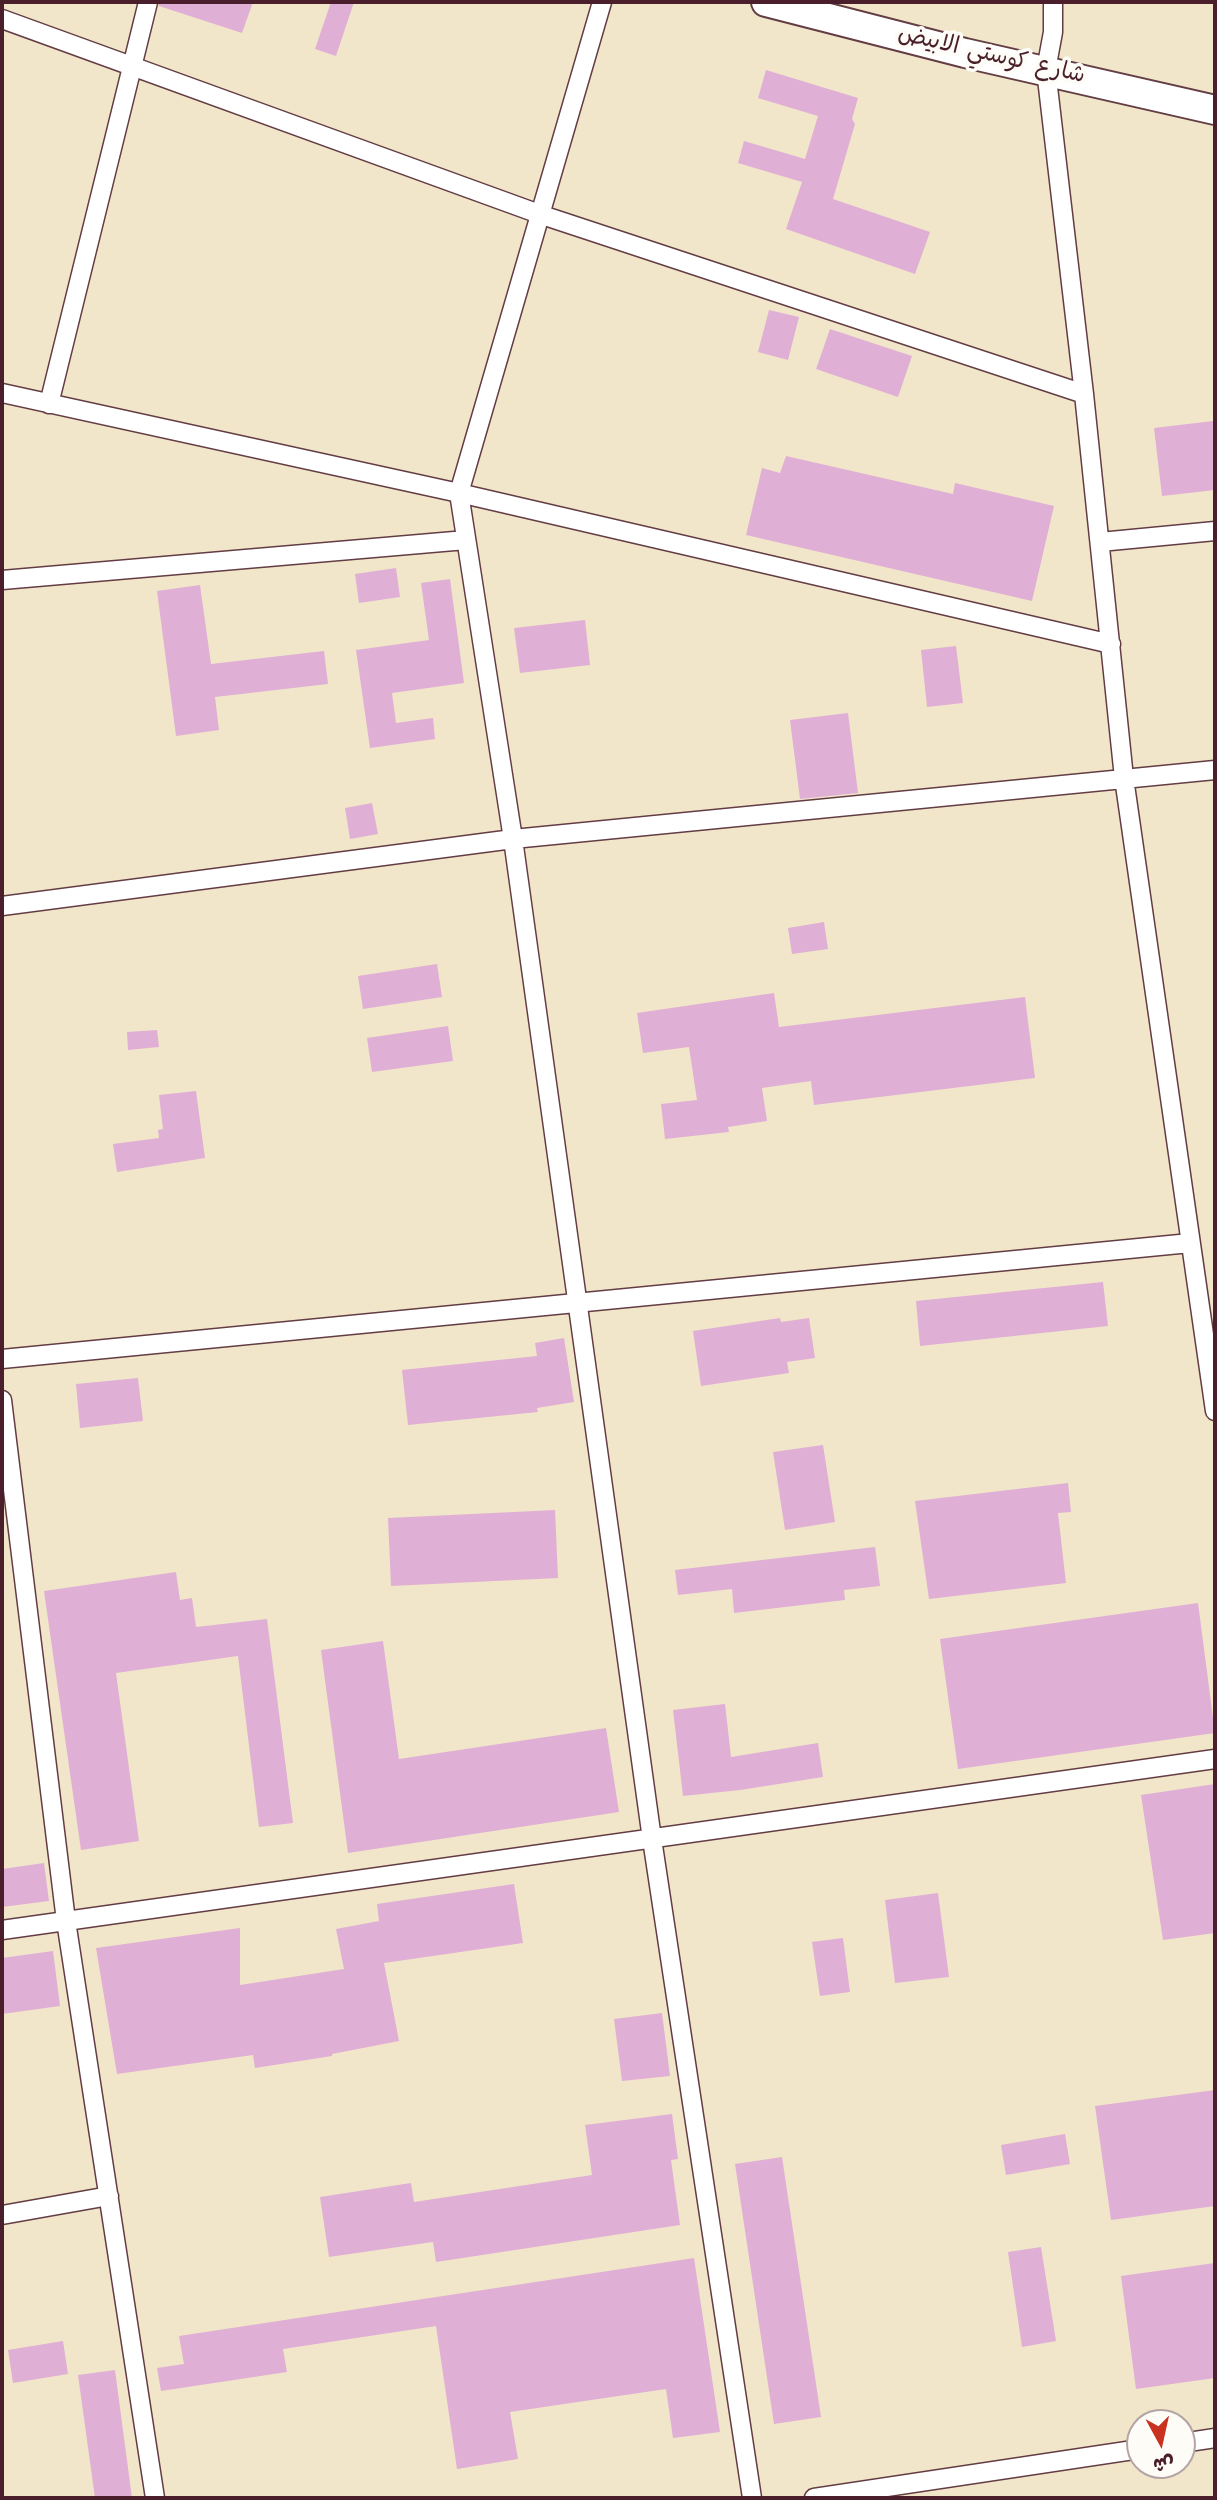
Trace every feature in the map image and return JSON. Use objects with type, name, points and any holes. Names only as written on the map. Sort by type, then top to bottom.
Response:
[{"type":"highway","name":"شارع كوستي الابيض","points":[[766,2],[1215,110]]},
{"type":"street","points":[[49,404],[148,2]]},
{"type":"street","points":[[603,2],[459,492],[513,839],[652,1839],[752,2498]]},
{"type":"street","points":[[1053,2],[1054,32],[1046,70],[1084,394],[1124,778],[1215,1411]]},
{"type":"street","points":[[2,19],[542,215],[1084,394]]},
{"type":"street","points":[[2,393],[459,492],[1111,644]]},
{"type":"street","points":[[1100,542],[1215,531]]},
{"type":"street","points":[[2,580],[466,540]]},
{"type":"street","points":[[2,906],[513,839],[1215,770]]},
{"type":"street","points":[[2,1359],[1190,1243]]},
{"type":"street","points":[[2,1400],[66,1921],[155,2498]]},
{"type":"street","points":[[2,1930],[1215,1759]]},
{"type":"street","points":[[2,2215],[109,2196]]},
{"type":"street","points":[[1196,2441],[1215,2438]]},
{"type":"street","points":[[814,2498],[1126,2451]]},
{"type":"building","points":[[159,2],[253,2],[242,33],[159,6]]},
{"type":"building","points":[[331,2],[354,2],[336,56],[315,49]]},
{"type":"building","points":[[766,70],[858,98],[852,119],[855,124],[833,199],[930,232],[915,274],[786,229],[802,182],[738,163],[744,141],[805,159],[818,116],[758,98]]},
{"type":"building","points":[[769,310],[799,317],[788,360],[758,352]]},
{"type":"building","points":[[830,329],[912,356],[898,397],[816,369]]},
{"type":"building","points":[[1213,421],[1215,490],[1162,496],[1154,428]]},
{"type":"building","points":[[786,456],[953,494],[955,483],[1054,506],[1032,601],[746,535],[762,468],[780,473]]},
{"type":"building","points":[[396,568],[400,597],[359,603],[355,574]]},
{"type":"building","points":[[450,579],[464,683],[392,693],[396,723],[433,718],[435,739],[370,748],[356,650],[429,640],[421,583]]},
{"type":"building","points":[[200,585],[211,664],[324,651],[328,684],[215,697],[219,730],[176,736],[157,591]]},
{"type":"building","points":[[585,620],[590,665],[520,673],[514,628]]},
{"type":"building","points":[[956,646],[963,703],[927,707],[921,650]]},
{"type":"building","points":[[848,713],[858,793],[800,799],[790,720]]},
{"type":"building","points":[[372,803],[378,834],[350,839],[345,808]]},
{"type":"building","points":[[824,922],[828,949],[792,954],[788,928]]},
{"type":"building","points":[[437,964],[442,997],[363,1009],[358,976]]},
{"type":"building","points":[[774,993],[779,1027],[1025,997],[1035,1078],[814,1105],[811,1081],[762,1088],[767,1121],[728,1127],[729,1132],[665,1139],[661,1104],[697,1100],[689,1047],[643,1053],[637,1013]]},
{"type":"building","points":[[448,1026],[453,1061],[372,1072],[367,1038]]},
{"type":"building","points":[[157,1030],[159,1047],[128,1050],[127,1032]]},
{"type":"building","points":[[196,1091],[205,1158],[117,1172],[113,1144],[159,1138],[158,1130],[163,1129],[159,1095]]},
{"type":"building","points":[[1103,1282],[1108,1326],[920,1346],[916,1301]]},
{"type":"building","points":[[780,1318],[781,1322],[809,1318],[815,1358],[787,1362],[789,1373],[701,1386],[693,1331]]},
{"type":"building","points":[[564,1338],[574,1402],[537,1408],[538,1412],[408,1425],[402,1370],[537,1356],[535,1343]]},
{"type":"building","points":[[138,1378],[143,1421],[80,1428],[76,1384]]},
{"type":"building","points":[[823,1445],[835,1522],[785,1530],[773,1452]]},
{"type":"building","points":[[1068,1483],[1071,1512],[1058,1513],[1066,1583],[929,1599],[915,1501]]},
{"type":"building","points":[[555,1510],[558,1578],[391,1586],[388,1518]]},
{"type":"building","points":[[875,1547],[880,1586],[844,1590],[845,1600],[734,1613],[732,1589],[678,1595],[675,1570]]},
{"type":"building","points":[[176,1572],[180,1600],[192,1598],[196,1627],[267,1619],[293,1823],[259,1827],[238,1656],[116,1673],[139,1841],[81,1850],[44,1591]]},
{"type":"building","points":[[1198,1603],[1215,1733],[958,1769],[940,1639]]},
{"type":"building","points":[[383,1641],[399,1759],[606,1728],[619,1812],[348,1853],[321,1650]]},
{"type":"building","points":[[725,1704],[731,1757],[818,1743],[823,1777],[683,1796],[673,1710]]},
{"type":"building","points":[[1215,1784],[1215,1933],[1163,1940],[1141,1795]]},
{"type":"building","points":[[44,1863],[49,1901],[2,1907],[2,1869]]},
{"type":"building","points":[[514,1884],[523,1943],[384,1963],[399,2041],[332,2056],[255,2068],[253,2055],[117,2074],[96,1948],[240,1928],[240,1985],[344,1969],[336,1929],[379,1921],[377,1904]]},
{"type":"building","points":[[938,1893],[949,1977],[895,1983],[885,1900]]},
{"type":"building","points":[[843,1938],[850,1992],[820,1996],[812,1942]]},
{"type":"building","points":[[53,1951],[60,2006],[2,2014],[2,1958]]},
{"type":"building","points":[[662,2013],[670,2076],[622,2081],[614,2019]]},
{"type":"building","points":[[1215,2090],[1215,2206],[1111,2220],[1095,2106]]},
{"type":"building","points":[[672,2114],[678,2159],[671,2160],[680,2225],[436,2262],[433,2242],[329,2257],[320,2197],[411,2183],[414,2202],[592,2175],[585,2125]]},
{"type":"building","points":[[1065,2134],[1070,2164],[1006,2175],[1001,2145]]},
{"type":"building","points":[[782,2157],[821,2417],[774,2424],[735,2164]]},
{"type":"building","points":[[1041,2247],[1056,2341],[1022,2347],[1008,2252]]},
{"type":"building","points":[[694,2258],[720,2432],[673,2438],[666,2389],[510,2412],[518,2459],[457,2469],[436,2326],[283,2349],[287,2372],[161,2391],[157,2368],[184,2364],[179,2336]]},
{"type":"building","points":[[1215,2263],[1215,2378],[1136,2389],[1121,2276]]},
{"type":"building","points":[[63,2341],[68,2374],[13,2383],[8,2350]]},
{"type":"building","points":[[115,2370],[132,2498],[95,2498],[78,2375]]}]
